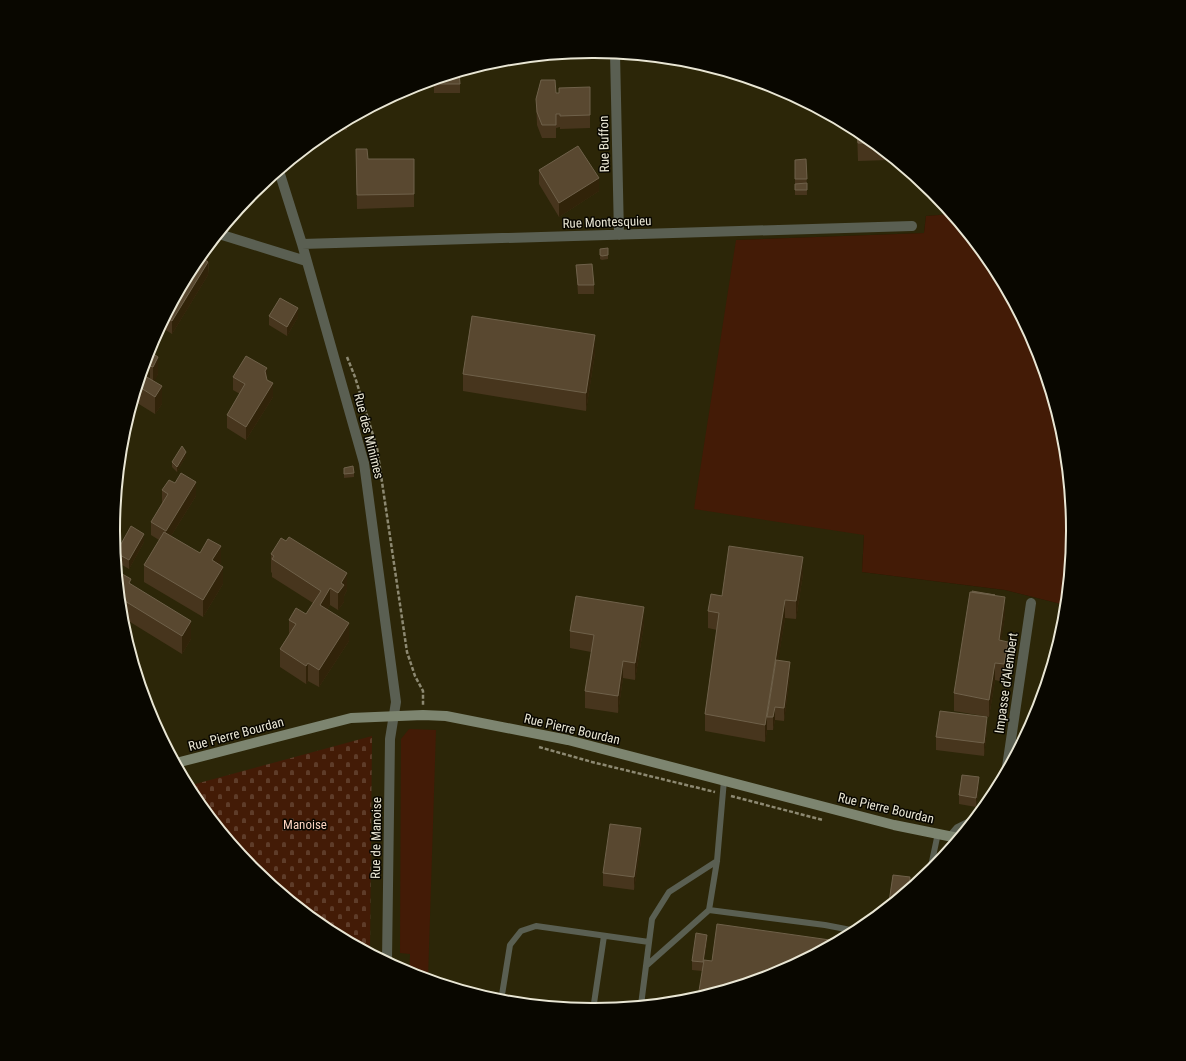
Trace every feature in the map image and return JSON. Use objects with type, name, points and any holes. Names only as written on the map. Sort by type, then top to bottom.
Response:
[{"type":"street","name":"Rue Buffon","points":[[615,59],[619,234]]},
{"type":"street","name":"Rue des Minimes","points":[[280,176],[302,244],[364,463],[396,702],[394,715]]},
{"type":"street","name":"Rue Montesquieu","points":[[302,244],[912,226]]},
{"type":"street","points":[[224,236],[306,261]]},
{"type":"street","name":"Impasse d'Alembert","points":[[1010,752],[1031,603]]},
{"type":"street","name":"Rue Pierre Bourdan","points":[[181,762],[351,718],[424,714],[446,716],[568,740],[894,825],[953,837]]},
{"type":"street","name":"Rue de Manoise","points":[[387,955],[390,739],[394,715]]},
{"type":"lane","points":[[646,966],[709,910],[717,861],[724,780]]},
{"type":"lane","points":[[933,859],[938,834]]},
{"type":"lane","points":[[642,1000],[652,919],[669,892],[717,861]]},
{"type":"lane","points":[[709,910],[846,929]]},
{"type":"lane","points":[[502,994],[510,945],[521,931],[536,926],[649,942]]},
{"type":"lane","points":[[594,1003],[604,936]]},
{"type":"path","points":[[347,357],[355,377],[377,448],[407,652],[415,676],[423,690],[424,714]]},
{"type":"path","points":[[538,747],[827,820]]},
{"type":"shaded area","points":[[562,59],[624,59],[655,62],[715,74],[745,83],[774,94],[829,121],[856,138],[905,175],[944,215],[926,216],[924,233],[736,240],[864,535],[862,572],[1005,590],[1059,604],[1049,653],[1040,682],[1030,711],[1017,739],[986,793],[948,842],[905,886],[856,923],[829,940],[774,967],[745,978],[685,994],[655,999],[593,1003],[531,999],[471,987],[441,978],[412,967],[357,940],[330,923],[281,886],[259,865],[218,818],[200,793],[169,739],[156,711],[137,653],[130,623],[122,561],[120,530],[125,469],[137,408],[146,379],[156,350],[184,294],[218,243],[238,219],[281,175],[305,156],[357,121],[384,107],[441,83],[471,74],[531,62]]},
{"type":"green space","points":[[944,215],[968,243],[986,268],[1017,322],[1030,350],[1040,379],[1056,438],[1064,500],[1066,530],[1059,604],[1005,590],[862,572],[864,535],[694,509],[736,240],[924,233],[926,216]]},
{"type":"green space","points":[[409,729],[436,730],[428,973],[409,966],[410,954],[400,953],[401,739]]},
{"type":"green space","name":"Manoise","points":[[372,736],[370,947],[330,923],[281,886],[238,842],[218,818],[195,784]]},
{"type":"building","points":[[459,77],[460,84],[438,84]]},
{"type":"building","points":[[541,80],[555,80],[556,93],[559,93],[559,88],[590,87],[590,115],[560,116],[560,114],[556,114],[556,125],[542,125],[537,112],[536,99]]},
{"type":"building","points":[[578,146],[599,178],[559,203],[539,170]]},
{"type":"building","points":[[356,149],[367,149],[368,159],[414,159],[414,194],[357,195]]},
{"type":"building","points":[[806,159],[807,179],[795,179],[795,160]]},
{"type":"building","points":[[807,183],[807,190],[795,190],[795,184]]},
{"type":"building","points":[[608,248],[608,255],[600,255],[600,249]]},
{"type":"building","points":[[206,260],[208,262],[172,321],[170,320],[184,294]]},
{"type":"building","points":[[592,264],[594,285],[578,285],[576,265]]},
{"type":"building","points":[[280,298],[298,308],[287,327],[269,316]]},
{"type":"building","points":[[472,316],[595,335],[586,393],[463,374]]},
{"type":"building","points":[[154,355],[158,357],[153,367],[150,366]]},
{"type":"building","points":[[246,356],[267,368],[265,371],[267,380],[273,383],[246,427],[227,415],[245,384],[233,377]]},
{"type":"building","points":[[147,377],[162,386],[155,397],[143,389]]},
{"type":"building","points":[[182,446],[186,452],[177,467],[172,462]]},
{"type":"building","points":[[353,466],[354,473],[344,474],[344,468]]},
{"type":"building","points":[[181,473],[196,482],[166,531],[151,522],[168,494],[162,490],[169,480],[175,483]]},
{"type":"building","points":[[131,526],[144,534],[129,560],[122,556],[121,544]]},
{"type":"building","points":[[164,532],[200,553],[208,539],[221,546],[212,560],[223,567],[203,600],[144,565]]},
{"type":"building","points":[[289,537],[347,573],[341,583],[344,585],[338,593],[330,588],[320,605],[349,623],[319,670],[308,663],[306,666],[280,649],[296,624],[289,620],[296,608],[306,614],[321,591],[272,559],[274,556],[271,554],[281,538],[286,541]]},
{"type":"building","points":[[729,546],[803,557],[796,601],[785,600],[765,725],[705,714],[719,613],[708,611],[711,594],[722,596]]},
{"type":"building","points":[[123,575],[131,579],[129,583],[191,621],[182,636],[127,602]]},
{"type":"building","points":[[972,591],[995,595],[972,592]]},
{"type":"building","points":[[970,592],[1005,597],[999,640],[1008,642],[1004,664],[995,663],[989,700],[954,693]]},
{"type":"building","points":[[576,596],[644,607],[635,663],[623,661],[618,696],[585,691],[594,635],[570,631]]},
{"type":"building","points":[[776,660],[790,662],[784,708],[775,707],[773,717],[767,717]]},
{"type":"building","points":[[940,711],[987,717],[984,743],[936,737]]},
{"type":"building","points":[[962,775],[979,777],[976,798],[959,795]]},
{"type":"building","points":[[610,824],[641,828],[634,877],[603,873]]},
{"type":"building","points":[[893,875],[910,877],[910,882],[890,898]]},
{"type":"building","points":[[717,924],[829,940],[774,967],[745,978],[699,991],[704,960],[712,961]]},
{"type":"building","points":[[696,933],[707,935],[703,962],[692,961]]}]
